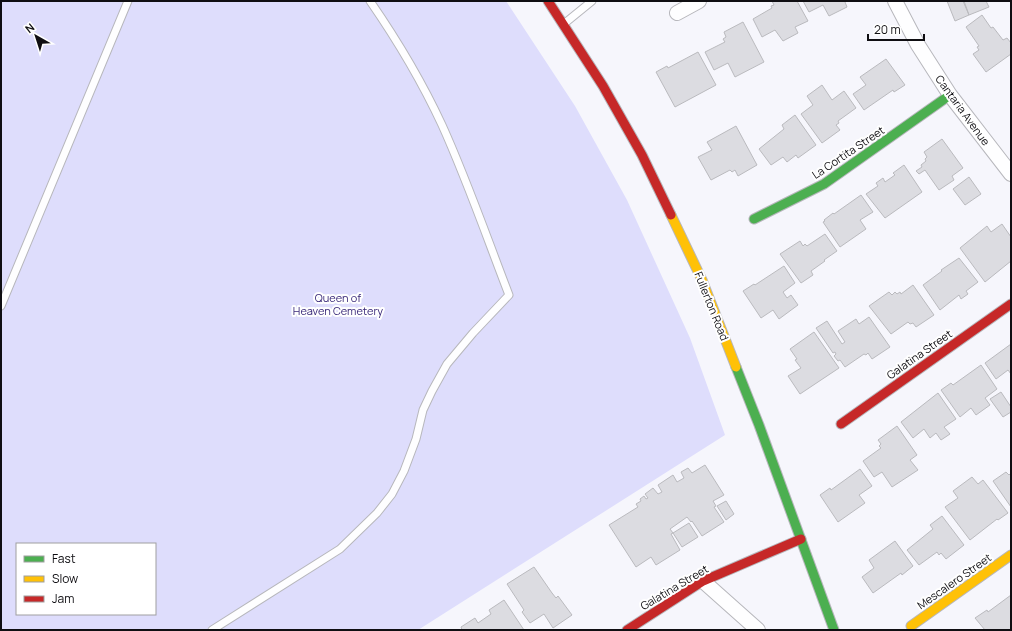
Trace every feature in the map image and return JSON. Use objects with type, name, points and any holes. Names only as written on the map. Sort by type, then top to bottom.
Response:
[{"type":"street","name":"Fullerton Road","points":[[548,1],[603,86],[642,155],[702,280],[756,418],[834,630]]},
{"type":"street","points":[[677,13],[699,1]]},
{"type":"street","name":"Cantaria Avenue","points":[[895,1],[918,45],[950,95],[1011,174]]},
{"type":"street","name":"La Cortita Street","points":[[754,219],[824,184],[950,95]]},
{"type":"street","name":"Galatina Street","points":[[841,424],[1011,304]]},
{"type":"street","name":"Galatina Street","points":[[627,630],[703,581],[801,539]]},
{"type":"street","name":"Mescalero Street","points":[[910,626],[1011,555]]},
{"type":"street","points":[[703,581],[758,630]]},
{"type":"lane","points":[[1,306],[128,1]]},
{"type":"lane","points":[[212,630],[340,549],[377,513],[392,494],[404,471],[416,439],[423,410],[447,364],[472,333],[509,295],[442,124],[416,74],[388,26],[370,1]]},
{"type":"lane","points":[[564,24],[592,1]]},
{"type":"green space","name":"Queen of Heaven Cemetery","points":[[1,1],[506,1],[575,106],[627,200],[690,338],[725,435],[418,630],[1,630]]},
{"type":"building","points":[[772,1],[797,1],[808,21],[795,27],[798,33],[783,41],[775,30],[762,37],[753,19],[772,8],[771,6],[774,5]]},
{"type":"building","points":[[803,1],[846,1],[847,7],[829,16],[823,5],[809,12]]},
{"type":"building","points":[[947,1],[964,1],[969,15],[955,21]]},
{"type":"building","points":[[963,1],[986,1],[989,7],[969,15]]},
{"type":"building","points":[[982,15],[991,28],[993,27],[1003,40],[1007,38],[1011,43],[1011,54],[986,72],[973,54],[979,50],[977,47],[979,46],[966,27]]},
{"type":"building","points":[[743,22],[764,62],[735,77],[728,63],[714,70],[705,52],[725,42],[723,39],[726,37],[724,32]]},
{"type":"building","points":[[698,52],[716,85],[675,107],[656,72],[667,66],[668,68]]},
{"type":"building","points":[[886,59],[905,85],[894,92],[893,90],[864,110],[853,94],[866,85],[860,77]]},
{"type":"building","points":[[822,85],[832,100],[844,91],[856,108],[838,121],[839,123],[836,125],[840,130],[822,143],[801,114],[813,105],[807,96]]},
{"type":"building","points":[[795,115],[816,145],[798,158],[796,155],[787,162],[783,157],[771,165],[759,149],[784,129],[782,125]]},
{"type":"building","points":[[736,126],[757,165],[738,176],[735,170],[732,172],[730,170],[711,180],[698,157],[712,150],[707,142]]},
{"type":"building","points":[[942,139],[963,168],[952,176],[954,180],[939,190],[925,170],[919,174],[916,171],[922,167],[921,165],[926,161],[925,159],[927,157],[924,152]]},
{"type":"building","points":[[904,165],[922,192],[885,218],[866,194],[878,186],[876,183],[883,178],[885,182],[895,175],[893,173]]},
{"type":"building","points":[[969,177],[981,194],[965,205],[953,189]]},
{"type":"building","points":[[861,195],[873,212],[860,220],[866,229],[840,247],[823,222],[833,213],[834,214]]},
{"type":"building","points":[[1002,224],[1011,237],[1011,261],[985,282],[960,248],[987,226],[991,232]]},
{"type":"building","points":[[825,234],[837,251],[811,271],[813,275],[801,283],[780,254],[800,241],[803,246],[805,244],[807,246]]},
{"type":"building","points":[[959,258],[978,282],[966,291],[968,294],[961,299],[959,295],[940,310],[923,285],[942,271],[941,270]]},
{"type":"building","points":[[784,266],[795,283],[783,292],[787,298],[791,295],[798,305],[779,319],[773,310],[761,318],[743,291]]},
{"type":"building","points":[[913,285],[934,315],[916,327],[913,323],[910,324],[908,322],[891,334],[869,306],[889,292],[892,295],[895,292],[897,294],[900,292],[901,294]]},
{"type":"building","points":[[869,317],[890,347],[872,359],[868,353],[866,355],[864,354],[845,367],[840,360],[838,361],[834,356],[836,354],[835,352],[833,353],[816,328],[827,321],[842,344],[845,342],[838,331],[856,319],[859,324]]},
{"type":"building","points":[[814,332],[839,368],[800,394],[788,376],[801,368],[790,349]]},
{"type":"building","points":[[1011,344],[1011,374],[1008,370],[996,379],[985,363]]},
{"type":"building","points":[[981,365],[997,389],[985,398],[990,405],[976,415],[971,408],[960,417],[941,390],[951,383],[953,385]]},
{"type":"building","points":[[1001,392],[1011,407],[1011,412],[1003,417],[990,399]]},
{"type":"building","points":[[938,393],[956,419],[944,427],[950,434],[941,440],[936,433],[930,438],[924,429],[913,438],[901,422]]},
{"type":"building","points":[[897,426],[917,455],[910,460],[918,470],[892,487],[882,472],[874,477],[863,461],[881,448],[879,446],[881,444],[878,440]]},
{"type":"building","points":[[705,465],[724,495],[713,501],[716,506],[714,507],[724,522],[702,536],[692,521],[691,522],[687,517],[670,529],[673,533],[671,534],[680,550],[656,565],[651,557],[636,567],[609,525],[638,507],[636,504],[641,501],[640,499],[644,496],[646,499],[648,498],[645,494],[653,488],[658,494],[662,492],[658,485],[673,475],[677,482],[684,478],[681,472],[688,468],[692,473]]},
{"type":"building","points":[[860,469],[872,486],[859,495],[865,503],[838,522],[820,495],[830,488],[831,490]]},
{"type":"building","points":[[1006,472],[1009,475],[1011,473],[1011,507],[993,481]]},
{"type":"building","points":[[972,477],[978,484],[983,480],[1008,513],[998,520],[997,519],[970,540],[945,507],[958,498],[953,491]]},
{"type":"building","points":[[726,501],[734,514],[726,520],[717,506]]},
{"type":"building","points":[[942,516],[964,545],[946,559],[941,553],[939,555],[937,552],[919,565],[907,550],[933,529],[930,525]]},
{"type":"building","points":[[689,523],[698,537],[682,547],[673,533]]},
{"type":"building","points":[[895,541],[913,566],[902,575],[901,573],[873,593],[862,577],[874,568],[869,560]]},
{"type":"building","points":[[534,567],[552,593],[556,598],[558,596],[572,615],[553,628],[544,614],[530,623],[522,612],[524,610],[507,584]]},
{"type":"building","points":[[1011,595],[1011,630],[985,630],[975,618],[987,610],[988,612]]},
{"type":"building","points":[[504,600],[524,630],[462,630],[461,627],[475,618],[478,623],[491,614],[489,610]]},
{"type":"traffic: fast","points":[[754,219],[824,184],[950,95]]},
{"type":"traffic: fast","points":[[736,367],[759,425],[834,630]]},
{"type":"traffic: slow","points":[[671,215],[702,280],[736,367]]},
{"type":"traffic: slow","points":[[911,626],[1011,555]]},
{"type":"traffic: jam","points":[[548,1],[603,86],[642,155],[671,215]]},
{"type":"traffic: jam","points":[[841,424],[1011,304]]},
{"type":"traffic: jam","points":[[627,630],[703,581],[801,539]]}]
